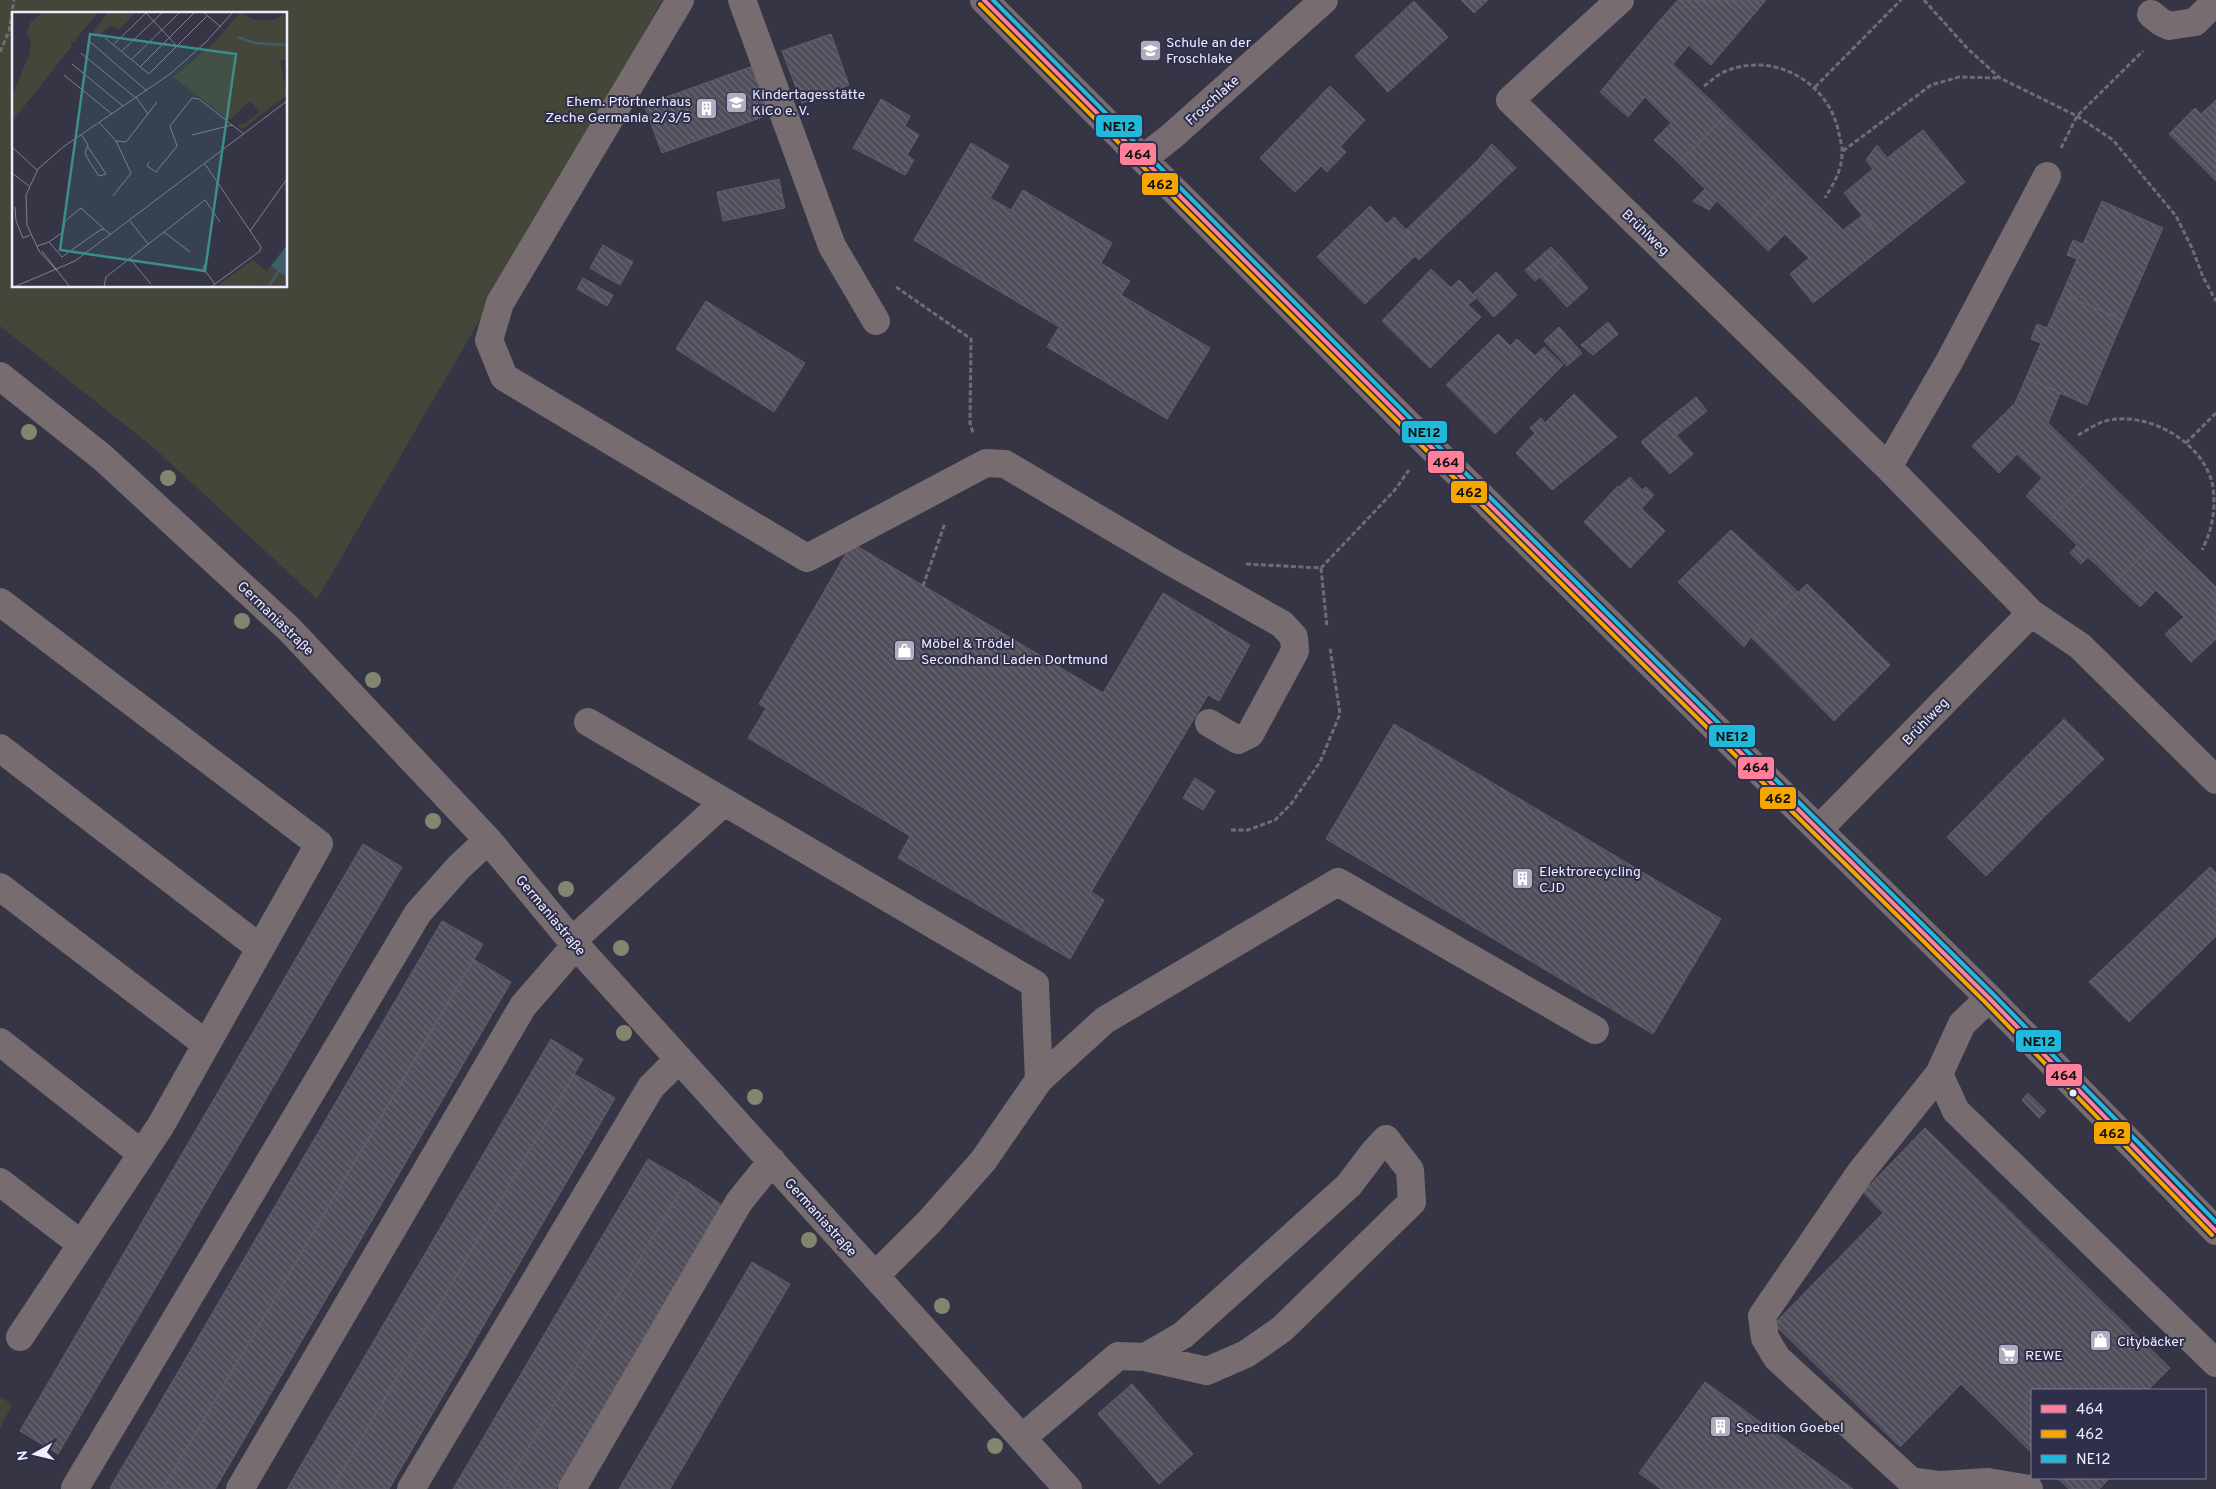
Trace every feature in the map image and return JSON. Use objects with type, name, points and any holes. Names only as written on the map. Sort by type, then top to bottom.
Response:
[{"type":"street","points":[[680,0],[500,303],[489,340],[504,377],[807,558],[986,463],[1005,464],[1168,560],[1282,624],[1294,637],[1295,651],[1250,734],[1238,740],[1209,723]]},
{"type":"street","points":[[742,0],[832,246],[876,321]]},
{"type":"street","points":[[984,0],[1426,442],[1989,998],[2216,1231]]},
{"type":"street","name":"Froschlake","points":[[1144,158],[1172,136],[1324,0]]},
{"type":"street","name":"Brühlweg","points":[[1620,0],[1510,100],[1888,468],[2031,613],[2080,646],[2213,771]]},
{"type":"street","points":[[2160,20],[2195,22],[2216,1]]},
{"type":"street","points":[[1888,468],[1949,362],[2047,176]]},
{"type":"street","name":"Germaniastraße","points":[[0,376],[102,457],[290,630],[488,840],[574,943],[1068,1489]]},
{"type":"street","points":[[0,602],[319,844],[161,1125],[20,1337]]},
{"type":"street","name":"Brühlweg","points":[[1819,829],[2031,613]]},
{"type":"street","points":[[588,722],[1034,984],[1039,1080]]},
{"type":"street","points":[[0,748],[260,948]]},
{"type":"street","points":[[240,1489],[523,1006],[574,943],[724,802]]},
{"type":"street","points":[[75,1488],[418,913],[459,867],[488,840]]},
{"type":"street","points":[[875,1276],[929,1222],[983,1161],[1039,1080],[1105,1020],[1338,882],[1595,1030]]},
{"type":"street","points":[[0,887],[206,1044]]},
{"type":"street","points":[[1989,998],[1962,1024],[1939,1074],[1860,1173],[1762,1316],[1765,1338],[1777,1358],[1911,1481],[1940,1485],[1988,1482],[2029,1489]]},
{"type":"street","points":[[0,1042],[142,1154]]},
{"type":"street","points":[[412,1489],[652,1088],[679,1059]]},
{"type":"street","points":[[1939,1074],[1956,1111],[2216,1363]]},
{"type":"street","points":[[1022,1438],[1118,1356],[1145,1357],[1207,1371],[1246,1354],[1282,1329],[1412,1202],[1410,1170],[1386,1139],[1349,1185],[1226,1297],[1183,1334],[1145,1357]]},
{"type":"street","points":[[572,1489],[739,1202],[772,1161]]},
{"type":"street","points":[[0,1182],[81,1244]]},
{"type":"path","points":[[1815,87],[1901,0]]},
{"type":"path","points":[[1924,0],[1967,48],[2000,78],[2077,116],[2112,140],[2176,216],[2192,248],[2203,277],[2216,301]]},
{"type":"path","points":[[0,52],[9,31],[12,12]]},
{"type":"path","points":[[2047,176],[2077,116],[2160,20]]},
{"type":"path","points":[[1704,86],[1725,71],[1749,66],[1775,66],[1798,76],[1815,87],[1828,103],[1838,124],[1843,151],[1838,176],[1825,198]]},
{"type":"path","points":[[1843,151],[1930,85],[1959,77],[2000,78]]},
{"type":"path","points":[[894,285],[972,339],[970,423],[986,463]]},
{"type":"path","points":[[2186,443],[2216,413]]},
{"type":"path","points":[[2078,435],[2102,422],[2123,419],[2145,420],[2167,429],[2186,443],[2203,463],[2213,486],[2215,514],[2210,534],[2202,550]]},
{"type":"path","points":[[1244,564],[1321,568],[1394,491],[1405,477],[1426,442]]},
{"type":"path","points":[[923,586],[962,476]]},
{"type":"path","points":[[1321,568],[1328,633]]},
{"type":"path","points":[[1231,830],[1248,830],[1275,820],[1291,804],[1320,762],[1340,714],[1329,641]]},
{"type":"green space","points":[[0,0],[662,0],[565,174],[317,599],[153,447],[0,326]]},
{"type":"green space","points":[[0,1396],[12,1405],[0,1428]]},
{"type":"building","points":[[1461,0],[1488,0],[1474,13]]},
{"type":"building","points":[[1678,0],[1766,0],[1711,65],[1660,20]]},
{"type":"building","points":[[1414,1],[1448,37],[1388,92],[1355,56]]},
{"type":"building","points":[[1660,20],[1689,45],[1673,64],[1726,115],[1679,163],[1654,140],[1671,123],[1645,97],[1628,117],[1600,92]]},
{"type":"building","points":[[831,34],[849,85],[802,103],[782,51]]},
{"type":"building","name":"Ehem. Pförtnerhaus Zeche Germania 2/3/5","points":[[753,66],[771,114],[662,153],[644,105]]},
{"type":"building","points":[[1330,86],[1365,120],[1340,147],[1346,152],[1327,172],[1321,166],[1295,192],[1260,158]]},
{"type":"building","points":[[881,99],[910,116],[905,126],[919,135],[907,155],[914,160],[905,175],[853,148]]},
{"type":"building","points":[[2216,100],[2216,181],[2169,134],[2195,108],[2201,114]]},
{"type":"building","points":[[1726,115],[1791,179],[1744,227],[1717,201],[1709,210],[1693,201],[1705,189],[1679,163]]},
{"type":"building","points":[[1923,130],[1965,182],[1886,245],[1844,193],[1873,169],[1866,160],[1877,145],[1887,158]]},
{"type":"building","points":[[971,143],[1009,166],[990,198],[1011,210],[1023,190],[1112,243],[1101,263],[1130,281],[1121,295],[1210,348],[1167,419],[1047,347],[1059,327],[914,240]]},
{"type":"building","points":[[1492,144],[1516,168],[1501,182],[1479,159]]},
{"type":"building","points":[[1479,159],[1501,182],[1419,260],[1415,256],[1417,254],[1403,239],[1409,233],[1406,230]]},
{"type":"building","points":[[779,179],[785,208],[723,221],[717,192]]},
{"type":"building","points":[[1791,179],[1843,230],[1863,215],[1886,245],[1813,303],[1790,274],[1809,258],[1785,234],[1768,251],[1744,227]]},
{"type":"building","points":[[2102,201],[2163,228],[2123,320],[2062,294],[2077,259],[2067,255],[2073,240],[2083,244]]},
{"type":"building","points":[[1370,206],[1387,224],[1394,217],[1409,233],[1403,239],[1417,254],[1365,304],[1317,257]]},
{"type":"building","points":[[603,245],[633,262],[620,285],[590,268]]},
{"type":"building","points":[[1551,247],[1562,258],[1535,281],[1525,270]]},
{"type":"building","points":[[1562,258],[1588,288],[1567,307],[1540,277]]},
{"type":"building","points":[[1431,269],[1451,288],[1459,280],[1476,298],[1468,305],[1481,317],[1430,368],[1382,321]]},
{"type":"building","points":[[1496,272],[1517,295],[1494,317],[1473,294]]},
{"type":"building","points":[[583,278],[613,295],[607,306],[577,289]]},
{"type":"building","points":[[2062,294],[2123,320],[2087,405],[2026,378],[2041,343],[2031,339],[2037,324],[2047,328]]},
{"type":"building","points":[[706,301],[805,363],[774,412],[676,349]]},
{"type":"building","points":[[1608,322],[1618,334],[1593,355],[1581,345]]},
{"type":"building","points":[[1559,327],[1582,353],[1567,366],[1544,341]]},
{"type":"building","points":[[1498,334],[1510,346],[1517,339],[1535,356],[1544,347],[1563,365],[1495,434],[1446,385]]},
{"type":"building","points":[[2026,378],[2060,393],[2048,423],[2097,471],[2050,519],[2026,496],[2042,478],[2017,454],[1999,473],[1972,446],[2015,403]]},
{"type":"building","points":[[1574,394],[1617,437],[1552,490],[1516,453],[1535,433],[1530,428],[1541,418],[1545,423]]},
{"type":"building","points":[[1696,397],[1707,411],[1677,435],[1665,422]]},
{"type":"building","points":[[1665,422],[1693,454],[1670,474],[1641,442]]},
{"type":"building","points":[[2097,471],[2162,535],[2115,583],[2088,557],[2081,564],[2070,553],[2077,545],[2050,519]]},
{"type":"building","points":[[1630,477],[1642,490],[1646,487],[1654,495],[1641,509],[1619,487]]},
{"type":"building","points":[[1618,486],[1665,531],[1630,568],[1584,522]]},
{"type":"building","points":[[1731,530],[1798,592],[1751,637],[1744,647],[1678,582]]},
{"type":"building","points":[[2162,535],[2216,587],[2216,639],[2191,662],[2165,634],[2184,617],[2156,590],[2140,607],[2115,583]]},
{"type":"building","points":[[852,543],[1103,693],[1163,593],[1250,645],[1219,701],[1208,695],[1091,892],[1104,900],[1070,959],[898,858],[910,836],[748,738],[766,708],[759,704]]},
{"type":"building","points":[[1807,584],[1890,665],[1834,721],[1751,637]]},
{"type":"building","points":[[2064,719],[2104,759],[2045,816],[2007,776]]},
{"type":"building","name":"Elektrorecycling CJD","points":[[1394,724],[1721,919],[1653,1034],[1326,839]]},
{"type":"building","points":[[2007,776],[2045,816],[1986,876],[1947,837]]},
{"type":"building","points":[[1195,778],[1215,791],[1203,810],[1183,798]]},
{"type":"building","points":[[363,844],[402,867],[58,1454],[20,1431]]},
{"type":"building","points":[[2210,867],[2216,873],[2216,936],[2190,962],[2152,922]]},
{"type":"building","points":[[442,921],[483,944],[163,1489],[110,1488]]},
{"type":"building","points":[[2152,922],[2190,962],[2129,1022],[2089,982]]},
{"type":"building","points":[[473,959],[511,982],[215,1489],[163,1489]]},
{"type":"building","points":[[551,1039],[583,1059],[332,1489],[287,1489]]},
{"type":"building","points":[[574,1074],[615,1098],[389,1489],[332,1489]]},
{"type":"building","points":[[2028,1093],[2046,1111],[2039,1118],[2022,1100]]},
{"type":"building","points":[[1925,1128],[2170,1368],[2149,1389],[2031,1389],[2031,1452],[1961,1384],[1900,1447],[1774,1324],[1883,1213],[1863,1192]]},
{"type":"building","points":[[648,1159],[686,1181],[504,1489],[453,1489]]},
{"type":"building","points":[[686,1181],[722,1205],[556,1489],[504,1489]]},
{"type":"building","points":[[752,1262],[790,1284],[670,1489],[619,1489]]},
{"type":"building","name":"Spedition Goebel","points":[[1705,1382],[1853,1489],[1661,1489],[1639,1473]]},
{"type":"building","points":[[1132,1384],[1193,1454],[1159,1484],[1098,1414]]},
{"type":"building","points":[[2058,1479],[2109,1479],[2099,1489],[2069,1489]]},
{"type":"transit line","name":"464","points":[[984,0],[1426,442],[1989,998],[2216,1231]]},
{"type":"transit line","name":"NE12","points":[[993,0],[1430,438],[1993,994],[2216,1222]]},
{"type":"transit line","name":"462","points":[[980,4],[1422,446],[1985,1002],[2212,1235]]},
{"type":"place","name":"Schule an der Froschlake","points":[[1150,50]]},
{"type":"place","name":"Kindertagesstätte KiCo e. V.","points":[[736,102]]},
{"type":"place","name":"Ehem. Pförtnerhaus Zeche Germania 2/3/5","points":[[707,109]]},
{"type":"place","name":"Möbel & Trödel Secondhand Laden Dortmund","points":[[905,651]]},
{"type":"place","name":"Elektrorecycling CJD","points":[[1523,879]]},
{"type":"place","name":"Citybäcker","points":[[2101,1341]]},
{"type":"place","name":"REWE","points":[[2009,1355]]},
{"type":"place","name":"Spedition Goebel","points":[[1720,1427]]}]
